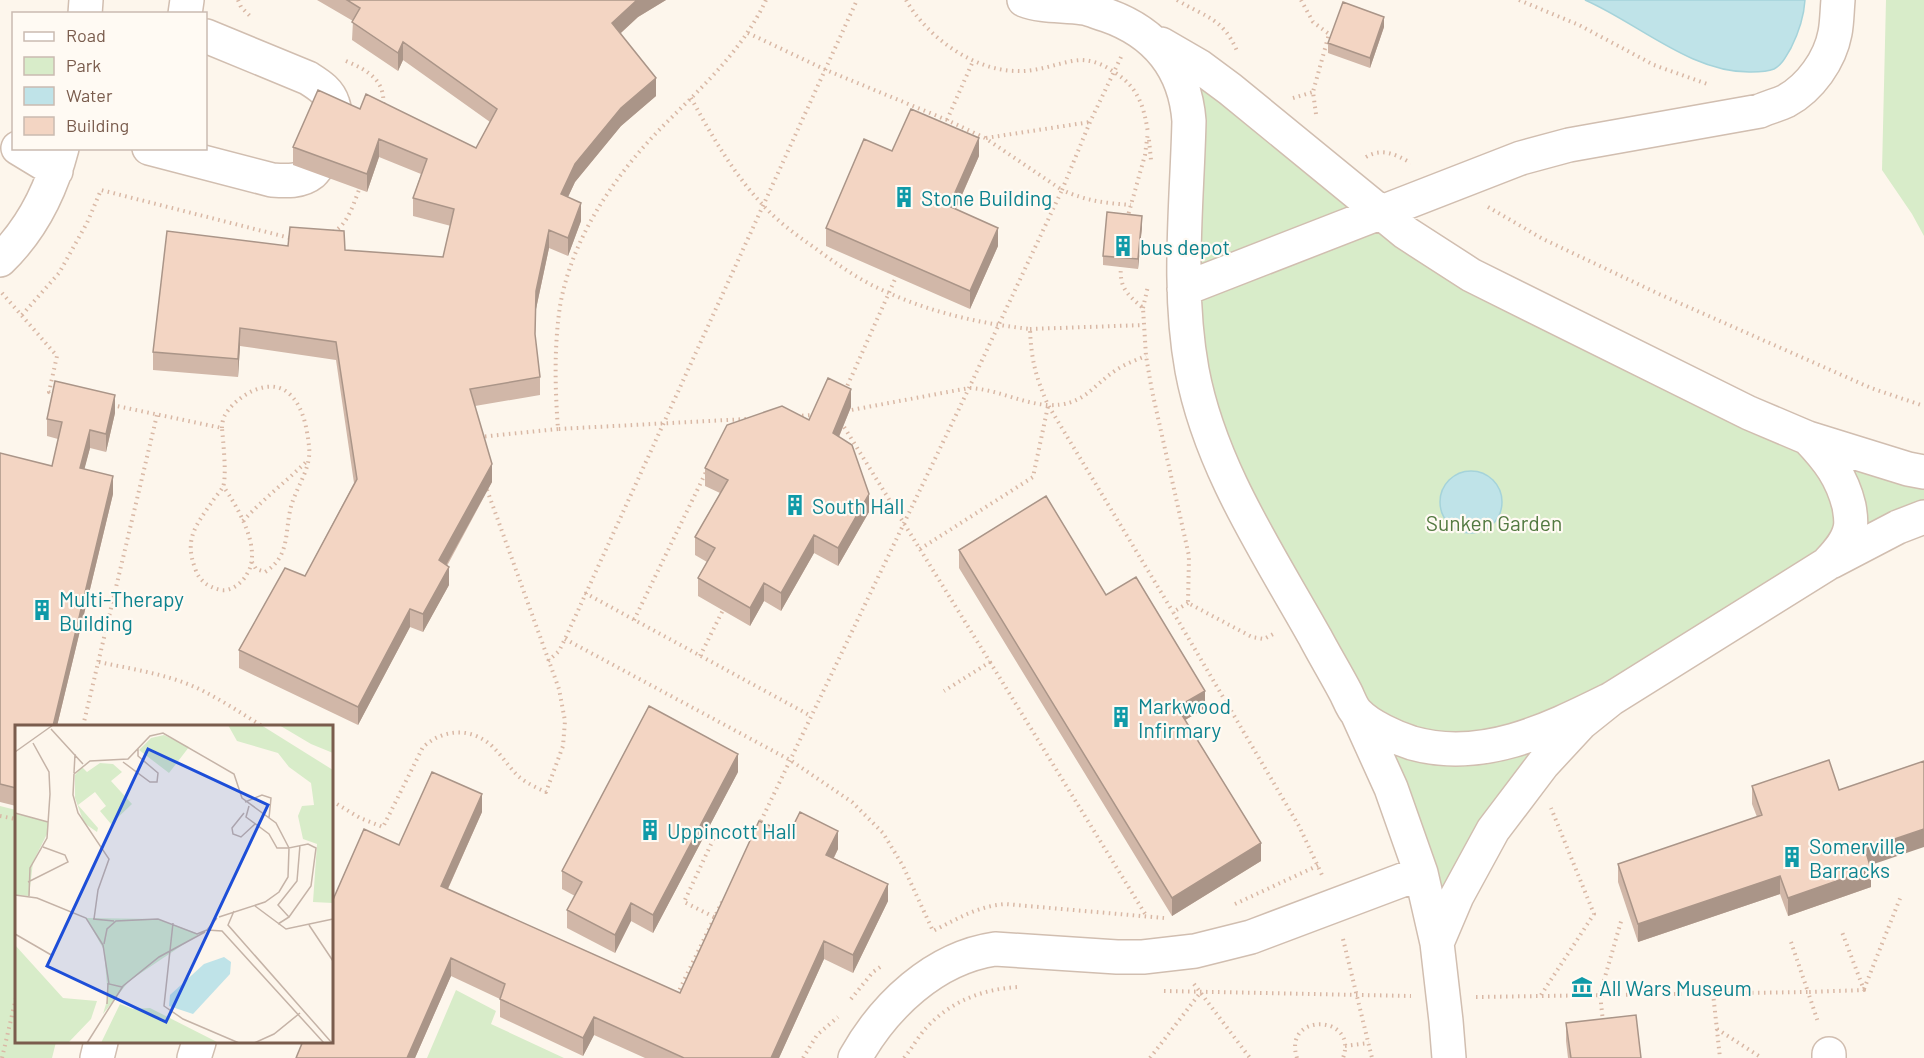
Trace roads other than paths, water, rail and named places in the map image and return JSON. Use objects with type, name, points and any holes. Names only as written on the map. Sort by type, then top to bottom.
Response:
[{"type":"lane","points":[[1024,0],[1056,6],[1086,8],[1116,15],[1199,66],[1230,88],[1406,233],[1471,275],[1749,413],[1808,438],[1924,472]]},
{"type":"lane","points":[[1184,289],[1521,158],[1569,145],[1760,111],[1787,100],[1806,85],[1827,57],[1835,33],[1838,0]]},
{"type":"lane","points":[[1116,15],[1156,44],[1180,78],[1188,103],[1184,289],[1186,326],[1193,371],[1210,434],[1248,516],[1357,713],[1391,788],[1421,873],[1437,943],[1449,1058]]},
{"type":"lane","points":[[156,150],[272,180],[289,181],[313,172],[325,153],[336,116],[330,96],[323,88],[308,78],[207,36]]},
{"type":"lane","points":[[0,135],[12,144]]},
{"type":"lane","points":[[0,260],[17,244],[39,210],[59,160],[25,150]]},
{"type":"lane","points":[[1808,438],[1834,468],[1845,490],[1851,516],[1846,538],[1841,548],[1827,564]]},
{"type":"lane","points":[[1357,713],[1393,736],[1431,747],[1452,749],[1483,747],[1515,741],[1551,728],[1611,699],[1827,564],[1898,527],[1924,517]]},
{"type":"lane","points":[[1437,943],[1457,896],[1493,830],[1537,772],[1581,723],[1611,699]]},
{"type":"lane","points":[[855,1058],[873,1029],[909,991],[945,966],[983,951],[995,949],[1143,957],[1195,951],[1251,937],[1421,873]]},
{"type":"lane","points":[[97,1058],[101,1043]]},
{"type":"lane","points":[[194,1058],[199,1043]]},
{"type":"water","points":[[1585,0],[1805,0],[1798,31],[1784,60],[1774,69],[1751,72],[1729,70],[1686,56]]},
{"type":"water","points":[[1465,471],[1477,471],[1493,480],[1500,490],[1502,502],[1500,514],[1493,524],[1477,533],[1465,533],[1454,528],[1445,519],[1440,508],[1440,496],[1445,485],[1454,476]]},
{"type":"place","name":"Stone Building","points":[[904,197]]},
{"type":"place","name":"bus depot","points":[[1123,246]]},
{"type":"place","name":"South Hall","points":[[795,505]]},
{"type":"place","name":"Multi-Therapy Building","points":[[42,610]]},
{"type":"place","name":"Markwood Infirmary","points":[[1121,717]]},
{"type":"place","name":"Uppincott Hall","points":[[650,830]]},
{"type":"place","name":"Somerville Barracks","points":[[1792,857]]},
{"type":"place","name":"All Wars Museum","points":[[1582,987]]},
{"type":"park label","name":"Sunken Garden","points":[[1494,522]]}]
